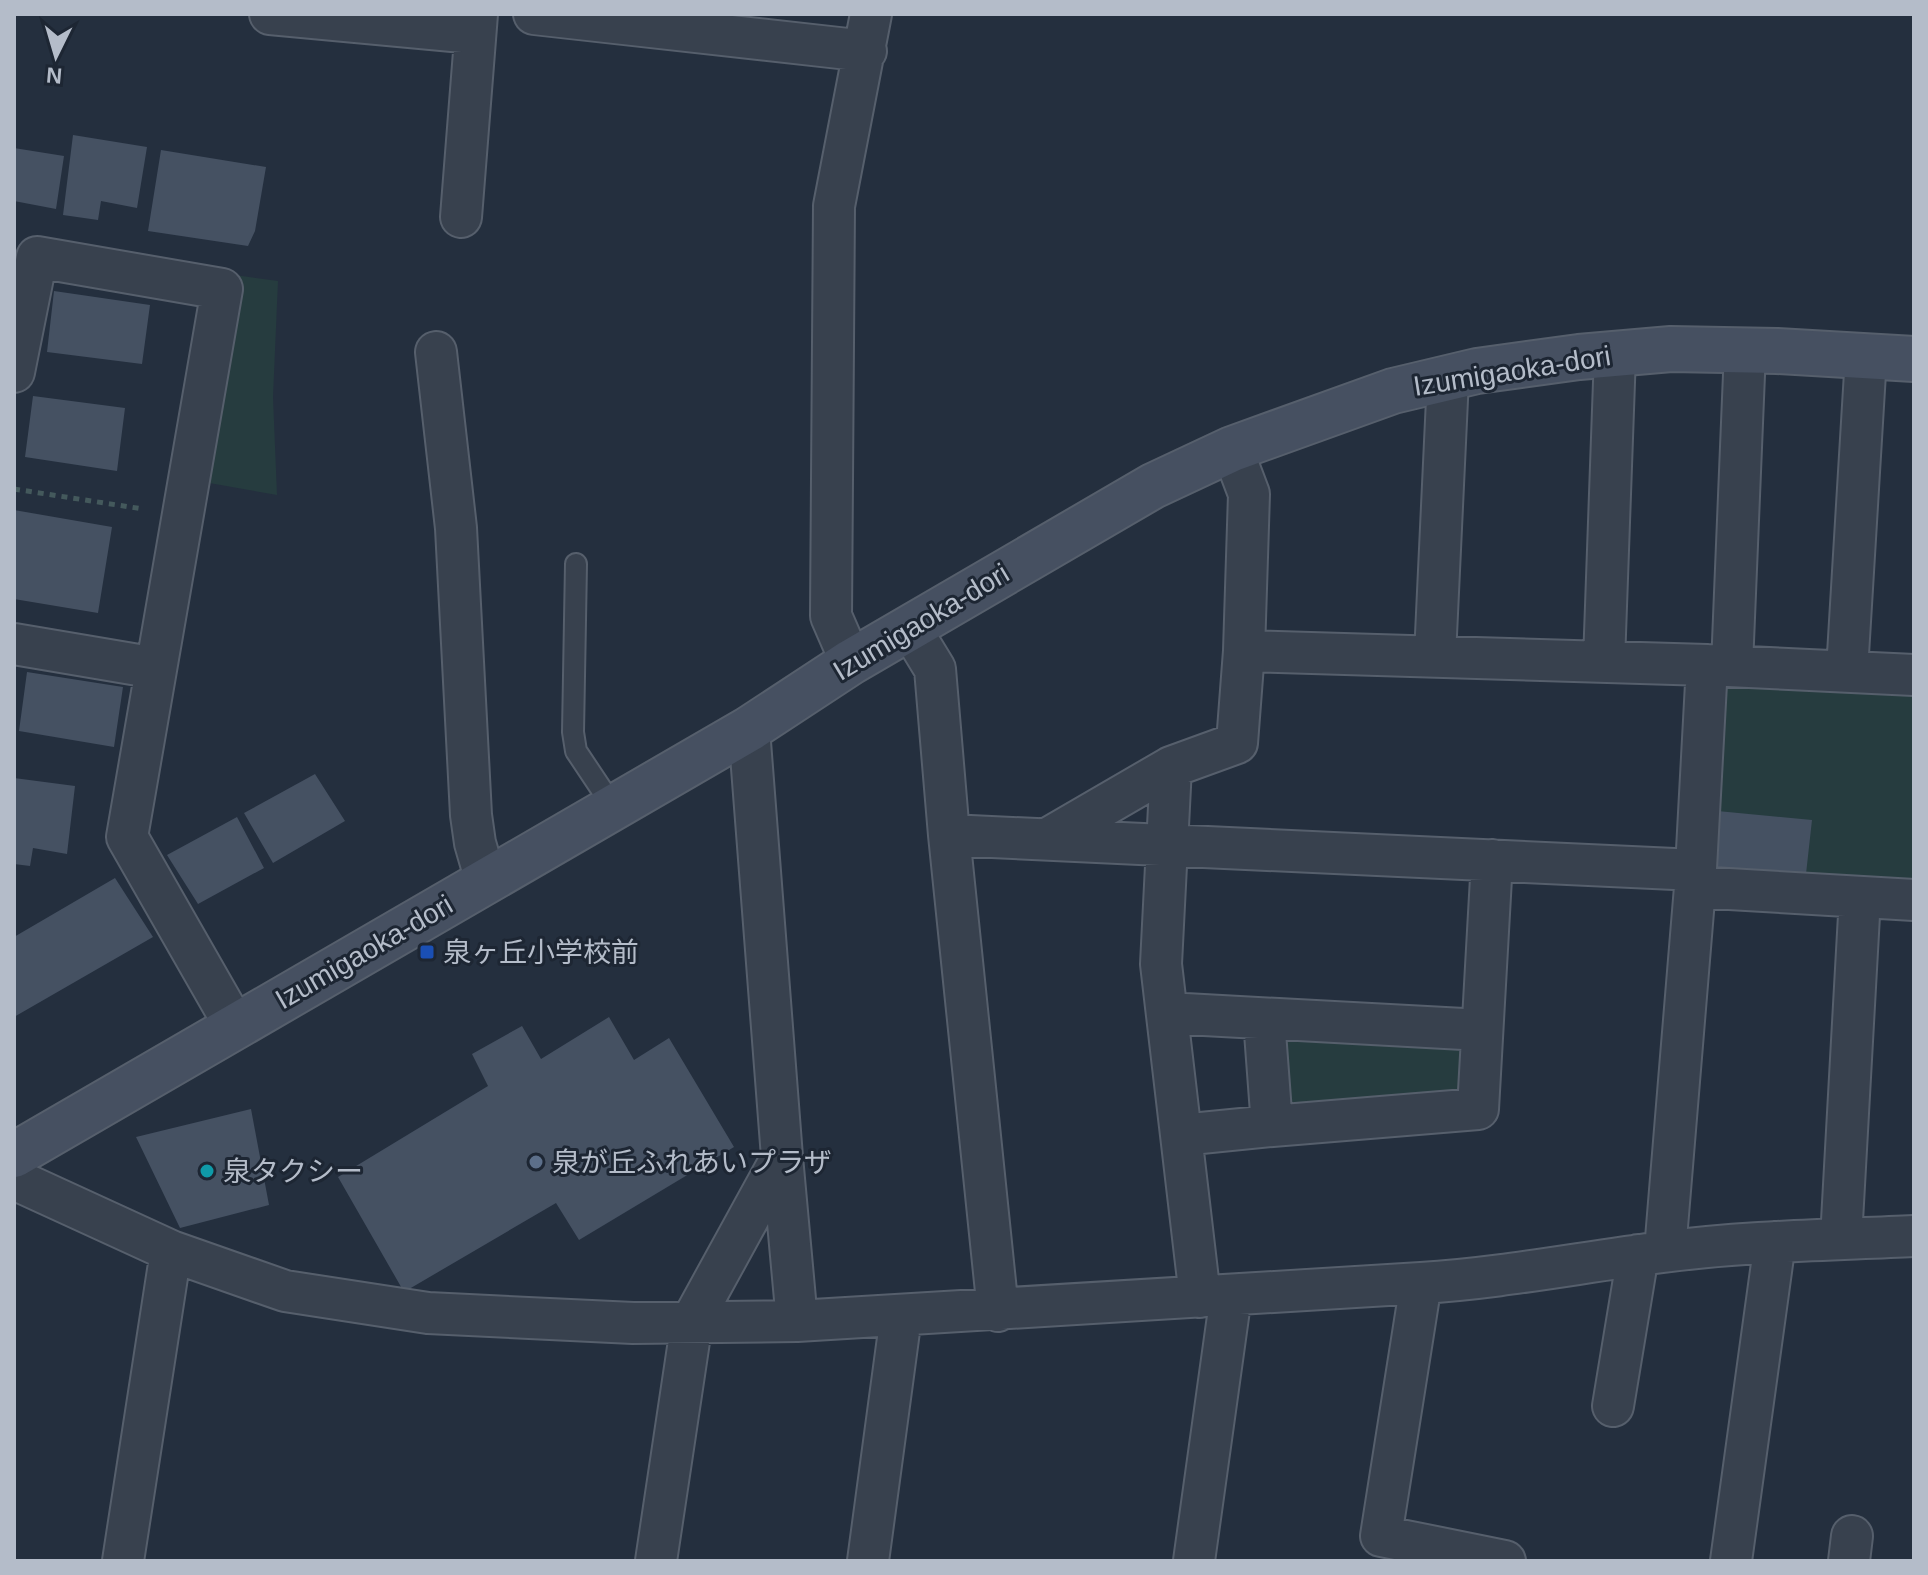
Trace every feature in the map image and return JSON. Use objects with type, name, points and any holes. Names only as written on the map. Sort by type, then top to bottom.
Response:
[{"type":"street","points":[[270,14],[475,24],[461,217]]},
{"type":"street","points":[[534,14],[868,32],[834,206],[831,616],[851,662]]},
{"type":"street","points":[[14,372],[37,257],[222,289],[127,837],[235,1026]]},
{"type":"street","name":"Izumigaoka-dori","points":[[14,1155],[749,729],[851,662],[1153,486],[1232,449],[1393,391],[1477,371],[1671,349],[1914,359]]},
{"type":"street","points":[[1613,1406],[1652,1253],[1720,666],[1745,350]]},
{"type":"street","points":[[436,352],[456,528],[471,815],[486,881]]},
{"type":"street","points":[[1604,662],[1615,354]]},
{"type":"street","points":[[1847,671],[1866,356]]},
{"type":"street","points":[[1435,656],[1448,378]]},
{"type":"street","points":[[1047,839],[1171,767],[1237,743],[1244,651],[1249,494],[1232,449]]},
{"type":"street","points":[[910,628],[935,669],[998,1311]]},
{"type":"street","points":[[14,644],[156,668]]},
{"type":"street","points":[[1244,651],[1914,675]]},
{"type":"street","points":[[749,729],[797,1321]]},
{"type":"street","points":[[1171,767],[1161,964],[1181,1135],[1216,1296],[1194,1561]]},
{"type":"street","points":[[949,835],[1492,860],[1914,900]]},
{"type":"street","points":[[1181,1135],[1478,1109],[1492,860]]},
{"type":"street","points":[[1841,1239],[1860,897]]},
{"type":"street","points":[[1167,1013],[1482,1030]]},
{"type":"street","points":[[1264,1019],[1272,1126]]},
{"type":"street","points":[[656,1561],[692,1321],[782,1157]]},
{"type":"street","points":[[14,1179],[171,1251],[285,1291],[428,1313],[633,1323],[901,1316],[1473,1280],[1652,1253],[1775,1242],[1914,1236]]},
{"type":"street","points":[[1731,1561],[1775,1242]]},
{"type":"street","points":[[123,1561],[171,1251]]},
{"type":"street","points":[[1421,1283],[1381,1536],[1505,1561]]},
{"type":"street","points":[[868,1561],[901,1316]]},
{"type":"lane","points":[[576,564],[573,732],[576,751],[614,808]]},
{"type":"path","points":[[14,489],[183,515]]},
{"type":"green space","points":[[235,275],[278,281],[273,397],[277,495],[198,481]]},
{"type":"green space","points":[[1719,674],[1914,686],[1914,893],[1707,880]]},
{"type":"green space","points":[[1273,1028],[1473,1039],[1469,1100],[1279,1116]]},
{"type":"building","points":[[73,135],[147,147],[137,208],[101,201],[98,220],[63,215]]},
{"type":"building","points":[[14,148],[64,156],[56,209],[14,201]]},
{"type":"building","points":[[161,150],[266,167],[255,231],[248,246],[148,231]]},
{"type":"building","points":[[54,291],[150,305],[142,364],[47,352]]},
{"type":"building","points":[[33,396],[125,408],[117,471],[25,457]]},
{"type":"building","points":[[14,510],[112,527],[98,613],[14,599]]},
{"type":"building","points":[[27,672],[123,687],[114,747],[19,731]]},
{"type":"building","points":[[315,774],[345,821],[273,863],[244,813]]},
{"type":"building","points":[[14,778],[75,786],[67,854],[33,848],[30,866],[14,864]]},
{"type":"building","points":[[1707,810],[1812,820],[1805,883],[1701,873]]},
{"type":"building","points":[[237,817],[264,868],[198,904],[167,855]]},
{"type":"building","points":[[115,878],[153,937],[14,1017],[14,937]]},
{"type":"building","name":"泉が丘ふれあいプラザ","points":[[609,1017],[634,1060],[669,1038],[734,1147],[579,1240],[556,1203],[404,1292],[338,1177],[488,1086],[472,1054],[522,1026],[541,1059]]},
{"type":"building","name":"泉タクシー","points":[[251,1109],[269,1205],[180,1228],[136,1137]]},
{"type":"place","name":"泉ヶ丘小学校前","points":[[427,952]]},
{"type":"place","name":"泉が丘ふれあいプラザ","points":[[536,1162]]},
{"type":"place","name":"泉タクシー","points":[[207,1171]]}]
